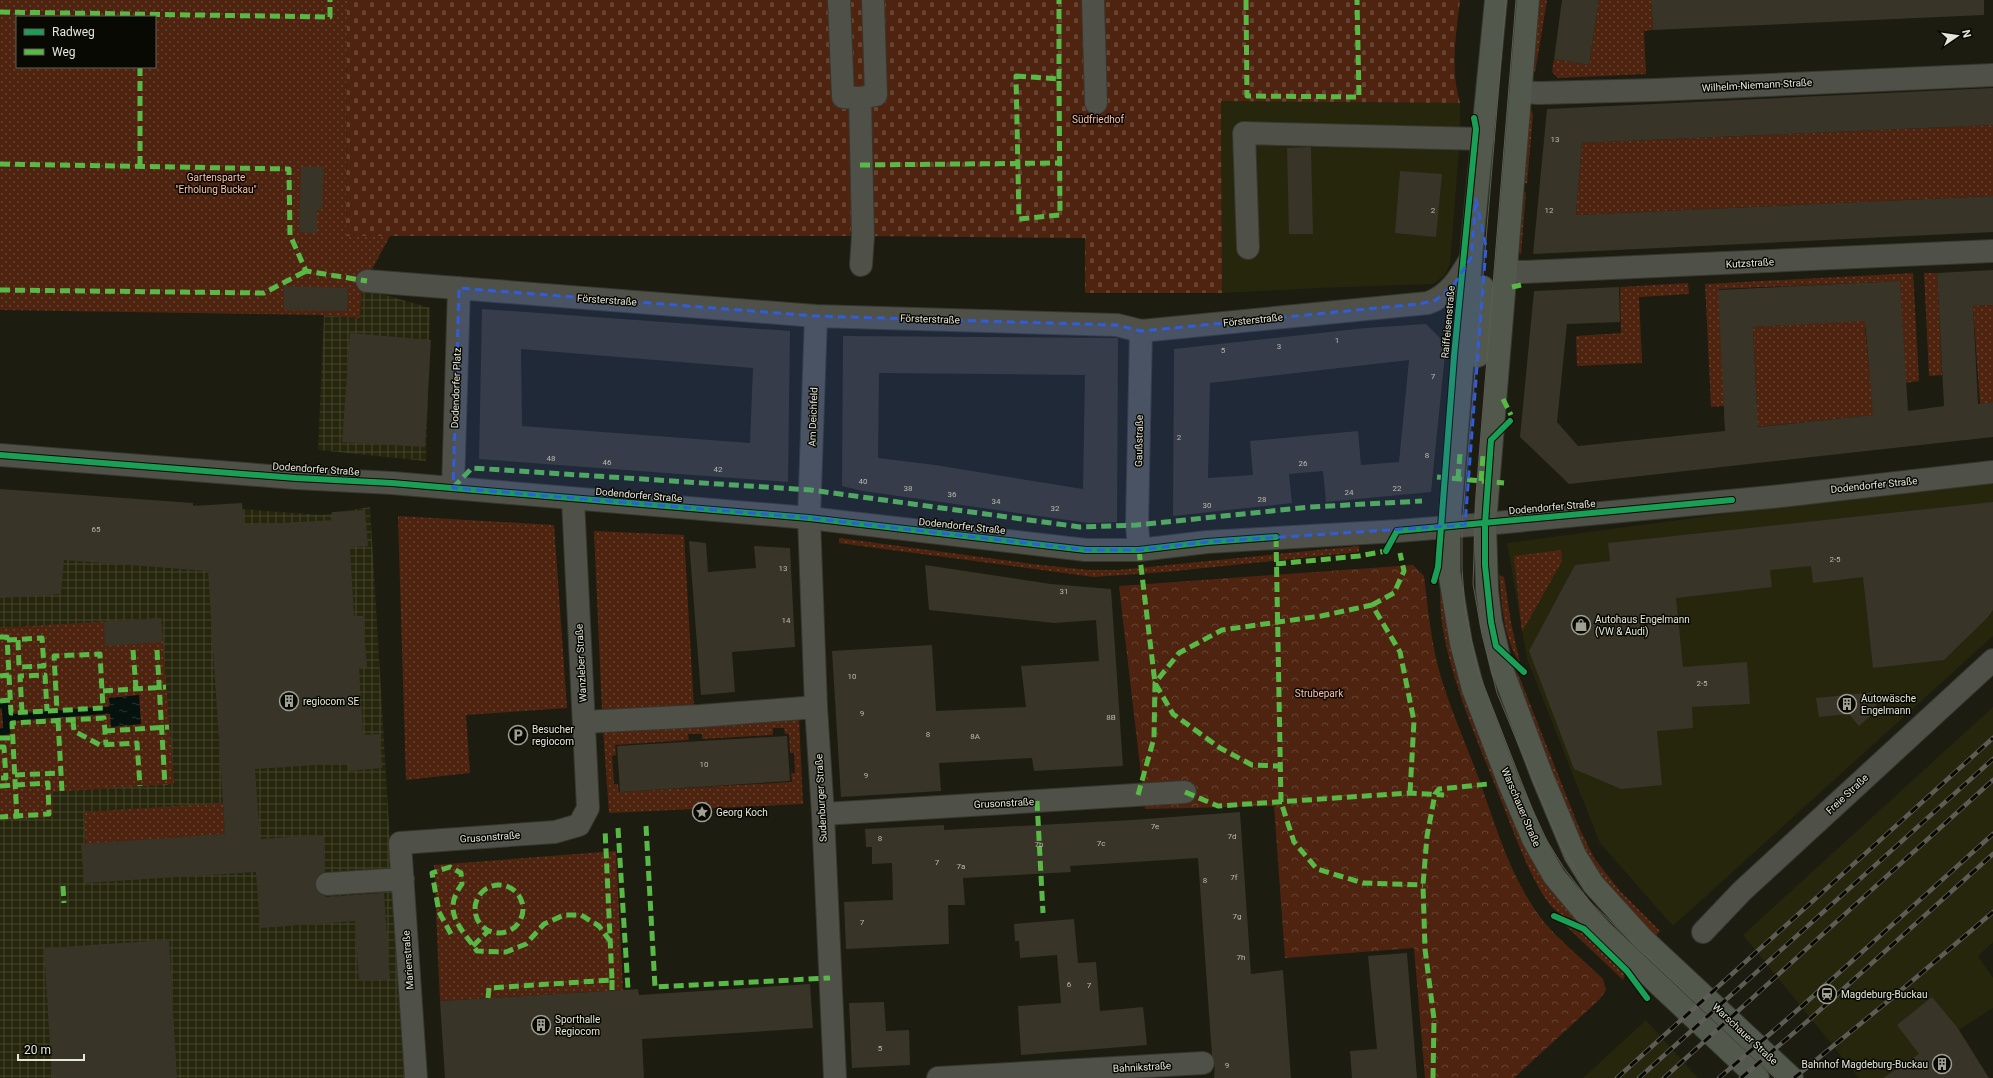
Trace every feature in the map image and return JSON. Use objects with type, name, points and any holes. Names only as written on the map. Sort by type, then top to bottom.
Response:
[{"type":"main road","name":"Raiffeisenstraße","points":[[1466,525],[1471,258],[1496,0]]},
{"type":"main road","points":[[1466,525],[1506,271],[1528,0]]},
{"type":"main road","points":[[1466,525],[1486,247],[1476,199]]},
{"type":"main road","name":"Warschauer Straße","points":[[1466,525],[1449,571],[1456,616],[1473,688],[1509,783],[1533,839],[1554,876],[1584,912],[1758,1078]]},
{"type":"main road","name":"Warschauer Straße","points":[[1466,525],[1485,565],[1491,622],[1502,669],[1542,776],[1575,855],[1593,884],[1642,938],[1792,1078]]},
{"type":"street","points":[[839,0],[843,97],[860,98],[876,95],[873,0]]},
{"type":"street","points":[[1093,0],[1096,103]]},
{"type":"street","name":"Wilhelm-Niemann-Straße","points":[[1521,92],[1539,93],[1654,90],[1993,74]]},
{"type":"street","points":[[860,98],[863,236],[861,265]]},
{"type":"street","points":[[1248,248],[1244,133],[1483,139]]},
{"type":"street","name":"Kutzstraße","points":[[1506,271],[1522,272],[1689,266],[1993,251]]},
{"type":"street","name":"Försterstraße","points":[[367,281],[816,316],[1117,325],[1141,331],[1428,303],[1436,300],[1453,286],[1471,258]]},
{"type":"street","name":"Dodendorfer Platz","points":[[453,488],[460,288]]},
{"type":"street","name":"Am Deichfeld","points":[[809,518],[816,316]]},
{"type":"street","name":"Gaußstraße","points":[[1139,550],[1137,525],[1141,331]]},
{"type":"street","name":"Dodendorfer Straße","points":[[0,455],[453,488],[573,500],[809,518],[1086,550],[1139,550],[1207,542],[1466,525],[1781,496],[1993,472]]},
{"type":"street","name":"Wanzleber Straße","points":[[573,500],[588,808],[579,825]]},
{"type":"street","name":"Sudenburger Straße","points":[[809,518],[816,707],[823,814],[835,1078]]},
{"type":"street","name":"Freie Straße","points":[[1703,932],[1742,891],[1993,660]]},
{"type":"street","points":[[584,722],[700,716],[816,707]]},
{"type":"street","name":"Grusonstraße","points":[[823,814],[1185,792]]},
{"type":"street","name":"Grusonstraße","points":[[400,843],[555,832],[579,825]]},
{"type":"street","name":"Marienstraße","points":[[400,843],[416,1078]]},
{"type":"street","points":[[326,884],[403,879]]},
{"type":"street","name":"Bahnikstraße","points":[[938,1078],[1202,1063]]},
{"type":"highlighted area","points":[[1476,199],[1486,247],[1465,525],[1207,542],[1139,550],[1086,550],[809,518],[453,488],[459,288],[816,316],[1117,325],[1141,331],[1419,304],[1436,300],[1453,286],[1471,258]]},
{"type":"shaded area","points":[[1221,101],[1460,103],[1460,139],[1450,264],[1445,275],[1433,284],[1222,293]]},
{"type":"shaded area","points":[[362,288],[430,308],[426,461],[318,450],[324,315],[360,318]]},
{"type":"shaded area","points":[[1993,478],[1993,636],[1673,926],[1600,843],[1527,659],[1507,543]]},
{"type":"shaded area","points":[[0,491],[322,515],[370,507],[404,1078],[0,1078]]},
{"type":"shaded area","points":[[1993,707],[1993,942],[1978,956],[1993,978],[1993,1008],[1883,1078],[1859,1078],[1743,935]]},
{"type":"shaded area","points":[[1646,1020],[1698,1078],[1583,1078]]},
{"type":"green space","name":"Gartensparte \"Erholung Buckau\"","points":[[0,0],[347,0],[346,236],[390,236],[362,288],[360,318],[324,315],[0,310]]},
{"type":"green space","name":"Südfriedhof","points":[[347,0],[1460,0],[1455,52],[1455,77],[1460,103],[1221,101],[1222,293],[1085,293],[1085,238],[863,236],[346,236]]},
{"type":"green space","points":[[1535,0],[1547,0],[1535,73],[1532,67]]},
{"type":"green space","points":[[1599,0],[1651,0],[1653,30],[1644,31],[1646,74],[1558,78],[1552,72],[1554,59],[1589,65]]},
{"type":"green space","points":[[1531,108],[1533,115],[1527,184],[1520,180],[1529,110]]},
{"type":"green space","points":[[1993,125],[1993,196],[1576,215],[1582,143]]},
{"type":"green space","points":[[1526,192],[1521,255],[1517,249],[1519,194]]},
{"type":"green space","points":[[1913,273],[1919,381],[1905,383],[1900,281],[1719,289],[1720,317],[1757,405],[1753,327],[1872,320],[1865,329],[1874,415],[1725,430],[1724,406],[1711,407],[1705,284]]},
{"type":"green space","points":[[1924,273],[1937,273],[1942,375],[1929,376]]},
{"type":"green space","points":[[1688,283],[1689,294],[1639,297],[1642,363],[1577,366],[1576,336],[1621,333],[1620,287]]},
{"type":"green space","points":[[1993,305],[1993,402],[1980,404],[1973,306]]},
{"type":"green space","points":[[398,516],[554,525],[567,708],[466,715],[470,773],[406,780]]},
{"type":"green space","points":[[594,531],[684,535],[694,708],[602,710]]},
{"type":"green space","points":[[839,538],[1032,564],[1089,570],[1118,570],[1359,546],[1359,552],[1165,572],[1094,577],[839,543]]},
{"type":"green space","points":[[1561,550],[1562,561],[1522,632],[1514,556]]},
{"type":"green space","name":"Strubepark","points":[[1413,565],[1424,576],[1434,650],[1444,688],[1480,782],[1499,837],[1514,873],[1523,890],[1544,922],[1603,979],[1606,990],[1600,999],[1514,1078],[1425,1078],[1414,948],[1285,958],[1274,806],[1145,809],[1119,586]]},
{"type":"green space","points":[[1499,575],[1504,577],[1511,623],[1520,663],[1510,643],[1504,620]]},
{"type":"green space","points":[[1441,580],[1454,645],[1577,916],[1574,921],[1563,916],[1553,908],[1545,898],[1530,872],[1480,749],[1450,662],[1440,605]]},
{"type":"green space","points":[[161,618],[174,784],[52,792],[53,817],[0,820],[0,628]]},
{"type":"green space","points":[[1509,661],[1519,676],[1578,825],[1594,858],[1620,891],[1660,931],[1653,939],[1632,918],[1590,861],[1574,831]]},
{"type":"green space","points":[[799,717],[803,804],[609,813],[603,730]],"holes":[[[773,728],[784,728],[785,734],[789,734],[790,753],[794,753],[795,773],[791,773],[792,782],[619,792],[618,784],[614,784],[612,756],[616,755],[615,745],[689,740],[688,734],[702,734],[702,739],[773,735]]]},
{"type":"green space","points":[[223,803],[225,834],[86,844],[84,812]]},
{"type":"green space","points":[[616,851],[623,990],[440,1001],[434,865]]},
{"type":"green space","points":[[1565,925],[1582,933],[1625,974],[1623,980]]},
{"type":"water","points":[[139,695],[141,724],[111,727],[109,698]]},
{"type":"building","points":[[1562,0],[1599,0],[1589,65],[1554,59]]},
{"type":"building","points":[[1651,0],[1984,0],[1984,15],[1653,30]]},
{"type":"building","points":[[1993,88],[1993,125],[1582,143],[1576,215],[1993,196],[1993,232],[1533,254],[1547,109]]},
{"type":"building","points":[[1311,147],[1313,234],[1289,234],[1287,148]]},
{"type":"building","points":[[301,167],[324,167],[322,210],[317,210],[317,233],[299,232]]},
{"type":"building","points":[[1400,171],[1442,174],[1436,237],[1395,233]]},
{"type":"building","points":[[1993,270],[1993,305],[1973,306],[1978,404],[1993,402],[1993,437],[1569,484],[1520,437],[1534,291],[1619,287],[1620,322],[1567,324],[1557,422],[1578,446],[1725,431],[1718,290],[1900,281],[1908,411],[1944,406],[1937,273]],"holes":[[[1865,321],[1873,415],[1758,427],[1753,327]]]},
{"type":"building","points":[[284,286],[348,288],[347,311],[284,310]]},
{"type":"building","points":[[482,309],[790,331],[788,482],[479,459]],"holes":[[[521,349],[753,368],[750,443],[522,426]]]},
{"type":"building","points":[[1426,324],[1446,344],[1431,492],[1326,502],[1323,471],[1289,474],[1292,503],[1173,516],[1174,349],[1366,328]],"holes":[[[1409,360],[1399,462],[1361,465],[1358,431],[1250,441],[1253,475],[1208,478],[1210,383]]]},
{"type":"building","points":[[350,333],[431,340],[425,447],[342,442]]},
{"type":"building","points":[[843,336],[1118,338],[1117,522],[1089,523],[863,491],[842,486]],"holes":[[[879,373],[1085,375],[1083,489],[935,465],[878,458]]]},
{"type":"building","name":"regiocom SE","points":[[0,489],[193,503],[193,506],[242,503],[244,525],[333,520],[332,512],[365,510],[368,546],[350,547],[354,616],[363,616],[367,667],[359,668],[363,735],[380,734],[382,768],[349,771],[349,763],[255,769],[260,839],[323,835],[325,872],[320,874],[316,879],[315,885],[317,891],[326,897],[384,893],[390,979],[359,981],[355,921],[260,928],[256,872],[84,883],[81,844],[225,834],[208,571],[64,560],[61,594],[0,598]]},
{"type":"building","points":[[1993,502],[1993,610],[1988,617],[1944,660],[1873,668],[1863,577],[1813,583],[1811,566],[1770,570],[1772,587],[1676,598],[1683,667],[1747,662],[1750,704],[1692,707],[1693,728],[1657,731],[1662,785],[1621,789],[1574,769],[1529,651],[1575,565],[1610,561],[1608,543]]},
{"type":"building","points":[[689,541],[706,543],[708,572],[756,568],[754,546],[790,548],[795,647],[732,652],[735,692],[701,695]]},
{"type":"building","points":[[925,565],[1051,584],[1111,589],[1123,766],[1034,771],[1032,758],[939,763],[941,791],[841,797],[832,651],[932,645],[936,711],[1026,707],[1021,666],[1099,661],[1096,620],[1054,623],[929,610]]},
{"type":"building","points":[[161,618],[162,642],[105,646],[104,622]]},
{"type":"building","name":"Autowäsche Engelmann","points":[[1875,692],[1877,710],[1859,726],[1849,714],[1819,717],[1816,698]]},
{"type":"building","points":[[787,736],[790,781],[620,792],[617,746]]},
{"type":"building","points":[[1240,812],[1251,974],[1283,970],[1291,1078],[1214,1078],[1215,1062],[1212,1055],[1198,858],[1070,866],[1071,872],[963,878],[965,905],[948,905],[949,944],[846,949],[844,902],[893,900],[892,863],[872,864],[872,847],[866,847],[865,829],[944,825],[944,830],[1132,820]]},
{"type":"building","points":[[1074,919],[1078,963],[1096,962],[1100,1011],[1143,1007],[1147,1045],[1021,1055],[1018,1006],[1061,1003],[1057,955],[1020,958],[1019,941],[1015,941],[1014,924]]},
{"type":"building","points":[[169,940],[177,1078],[52,1078],[44,948]]},
{"type":"building","points":[[1407,953],[1417,1078],[1352,1078],[1350,1051],[1377,1049],[1368,956]]},
{"type":"building","name":"Sporthalle Regiocom","points":[[810,984],[813,1028],[642,1039],[644,1078],[445,1078],[440,1001],[638,989],[639,995]]},
{"type":"building","points":[[1932,997],[1957,1027],[1989,1078],[1883,1078],[1919,1054],[1897,1025]]},
{"type":"building","points":[[884,1002],[886,1031],[909,1030],[910,1065],[852,1068],[849,1003]]},
{"type":"waterway","points":[[0,705],[5,705],[7,731],[0,732]]},
{"type":"waterway","points":[[6,718],[110,710]]},
{"type":"tram line","points":[[1506,0],[1462,526],[1462,569],[1465,610],[1478,671],[1532,809],[1547,841],[1564,868],[1590,902],[1775,1078]]},
{"type":"tram line","points":[[1516,0],[1476,496],[1473,584],[1482,634],[1497,693],[1559,842],[1585,886]]},
{"type":"railway","points":[[1617,1078],[1993,738]]},
{"type":"railway","points":[[1639,1078],[1993,759]]},
{"type":"railway","points":[[1664,1078],[1993,780]]},
{"type":"railway","points":[[1719,1078],[1801,1007],[1993,834]]},
{"type":"railway","points":[[1741,1078],[1810,1019],[1993,854]]},
{"type":"railway","points":[[1794,1078],[1892,998],[1993,912]]},
{"type":"marked path","points":[[0,12],[330,17],[330,0]]},
{"type":"marked path","points":[[1059,0],[1059,79]]},
{"type":"marked path","points":[[1246,0],[1247,96],[1359,97],[1357,0]]},
{"type":"marked path","points":[[140,68],[140,166]]},
{"type":"marked path","points":[[1016,76],[1059,79],[1060,215],[1019,219],[1016,76]]},
{"type":"marked path","points":[[860,165],[1060,163]]},
{"type":"marked path","points":[[0,164],[289,169],[290,235],[306,271],[367,281]]},
{"type":"marked path","points":[[0,290],[264,293],[306,271]]},
{"type":"marked path","points":[[1512,287],[1521,285]]},
{"type":"marked path","points":[[1503,399],[1511,415]]},
{"type":"marked path","points":[[1458,479],[1460,453]]},
{"type":"marked path","points":[[1481,481],[1483,455]]},
{"type":"marked path","points":[[453,488],[472,468],[811,490],[1080,527],[1137,525],[1310,507],[1422,501]]},
{"type":"marked path","points":[[1437,477],[1504,483]]},
{"type":"marked path","points":[[1276,537],[1281,802],[1294,842],[1317,869],[1363,883],[1423,885]]},
{"type":"marked path","points":[[1139,550],[1155,683],[1173,714],[1220,748],[1252,765],[1280,766]]},
{"type":"marked path","points":[[1276,564],[1359,556],[1386,551]]},
{"type":"marked path","points":[[1372,605],[1394,593],[1404,571],[1400,553]]},
{"type":"marked path","points":[[1138,795],[1154,738],[1155,683],[1179,653],[1222,630],[1321,616],[1372,605],[1400,652],[1414,721],[1410,793]]},
{"type":"marked path","points":[[0,637],[7,637],[11,713],[103,708],[100,654],[54,656],[57,710]]},
{"type":"marked path","points":[[7,640],[42,638],[44,666],[19,667],[18,640]]},
{"type":"marked path","points":[[133,650],[136,689]]},
{"type":"marked path","points":[[157,650],[165,785]]},
{"type":"marked path","points":[[0,676],[9,675]]},
{"type":"marked path","points":[[22,712],[20,676],[45,675],[47,711]]},
{"type":"marked path","points":[[103,691],[166,687]]},
{"type":"marked path","points":[[0,701],[10,700]]},
{"type":"marked path","points":[[17,819],[12,723],[104,718],[106,745]]},
{"type":"marked path","points":[[73,720],[74,731],[100,745],[137,743],[140,786]]},
{"type":"marked path","points":[[58,721],[62,791]]},
{"type":"marked path","points":[[105,731],[169,727]]},
{"type":"marked path","points":[[0,738],[13,738]]},
{"type":"marked path","points":[[0,747],[4,747],[6,778],[0,778]]},
{"type":"marked path","points":[[15,775],[61,773]]},
{"type":"marked path","points":[[0,786],[48,783],[49,814],[0,817]]},
{"type":"marked path","points":[[1433,1078],[1434,1019],[1425,949],[1423,885],[1427,836],[1435,794],[1439,789],[1488,784]]},
{"type":"marked path","points":[[1185,792],[1218,806],[1410,793],[1444,795]]},
{"type":"marked path","points":[[1037,801],[1043,913]]},
{"type":"marked path","points":[[646,826],[655,987],[830,978]]},
{"type":"marked path","points":[[618,828],[628,989]]},
{"type":"marked path","points":[[488,998],[489,988],[612,980],[605,829]]},
{"type":"marked path","points":[[451,934],[439,912],[432,873],[450,867],[461,873],[462,884],[456,894],[453,903],[453,911],[460,927],[477,951],[506,952],[526,944],[544,924],[564,915],[581,915],[599,926],[610,941]]},
{"type":"marked path","points":[[499,885],[508,887],[516,892],[521,900],[523,909],[521,918],[516,926],[508,931],[499,933],[490,931],[482,926],[477,918],[475,909],[477,900],[482,892],[490,887],[499,885]]},
{"type":"marked path","points":[[63,886],[64,903]]},
{"type":"marked path","points":[[473,946],[488,931]]},
{"type":"marked path","points":[[612,980],[612,990]]},
{"type":"cycle path","points":[[1434,581],[1438,567],[1454,356],[1476,129],[1474,118]]},
{"type":"cycle path","points":[[1510,421],[1491,440],[1485,524],[1485,565],[1491,622],[1496,646],[1524,672]]},
{"type":"cycle path","points":[[0,455],[296,478],[392,483],[809,518],[1086,550],[1139,550],[1207,542],[1276,537]]},
{"type":"cycle path","points":[[1386,551],[1397,531],[1732,500]]},
{"type":"cycle path","points":[[1554,916],[1584,929],[1627,971],[1647,998]]},
{"type":"place","name":"Autohaus Engelmann (VW & Audi)","points":[[1581,625]]},
{"type":"place","name":"regiocom SE","points":[[289,701]]},
{"type":"place","name":"Autowäsche Engelmann","points":[[1847,704]]},
{"type":"place","name":"Besucher regiocom","points":[[518,735]]},
{"type":"place","name":"Georg Koch","points":[[702,812]]},
{"type":"place","name":"Magdeburg-Buckau","points":[[1827,994]]},
{"type":"place","name":"Sporthalle Regiocom","points":[[541,1025]]},
{"type":"place","name":"Bahnhof Magdeburg-Buckau","points":[[1942,1064]]}]
